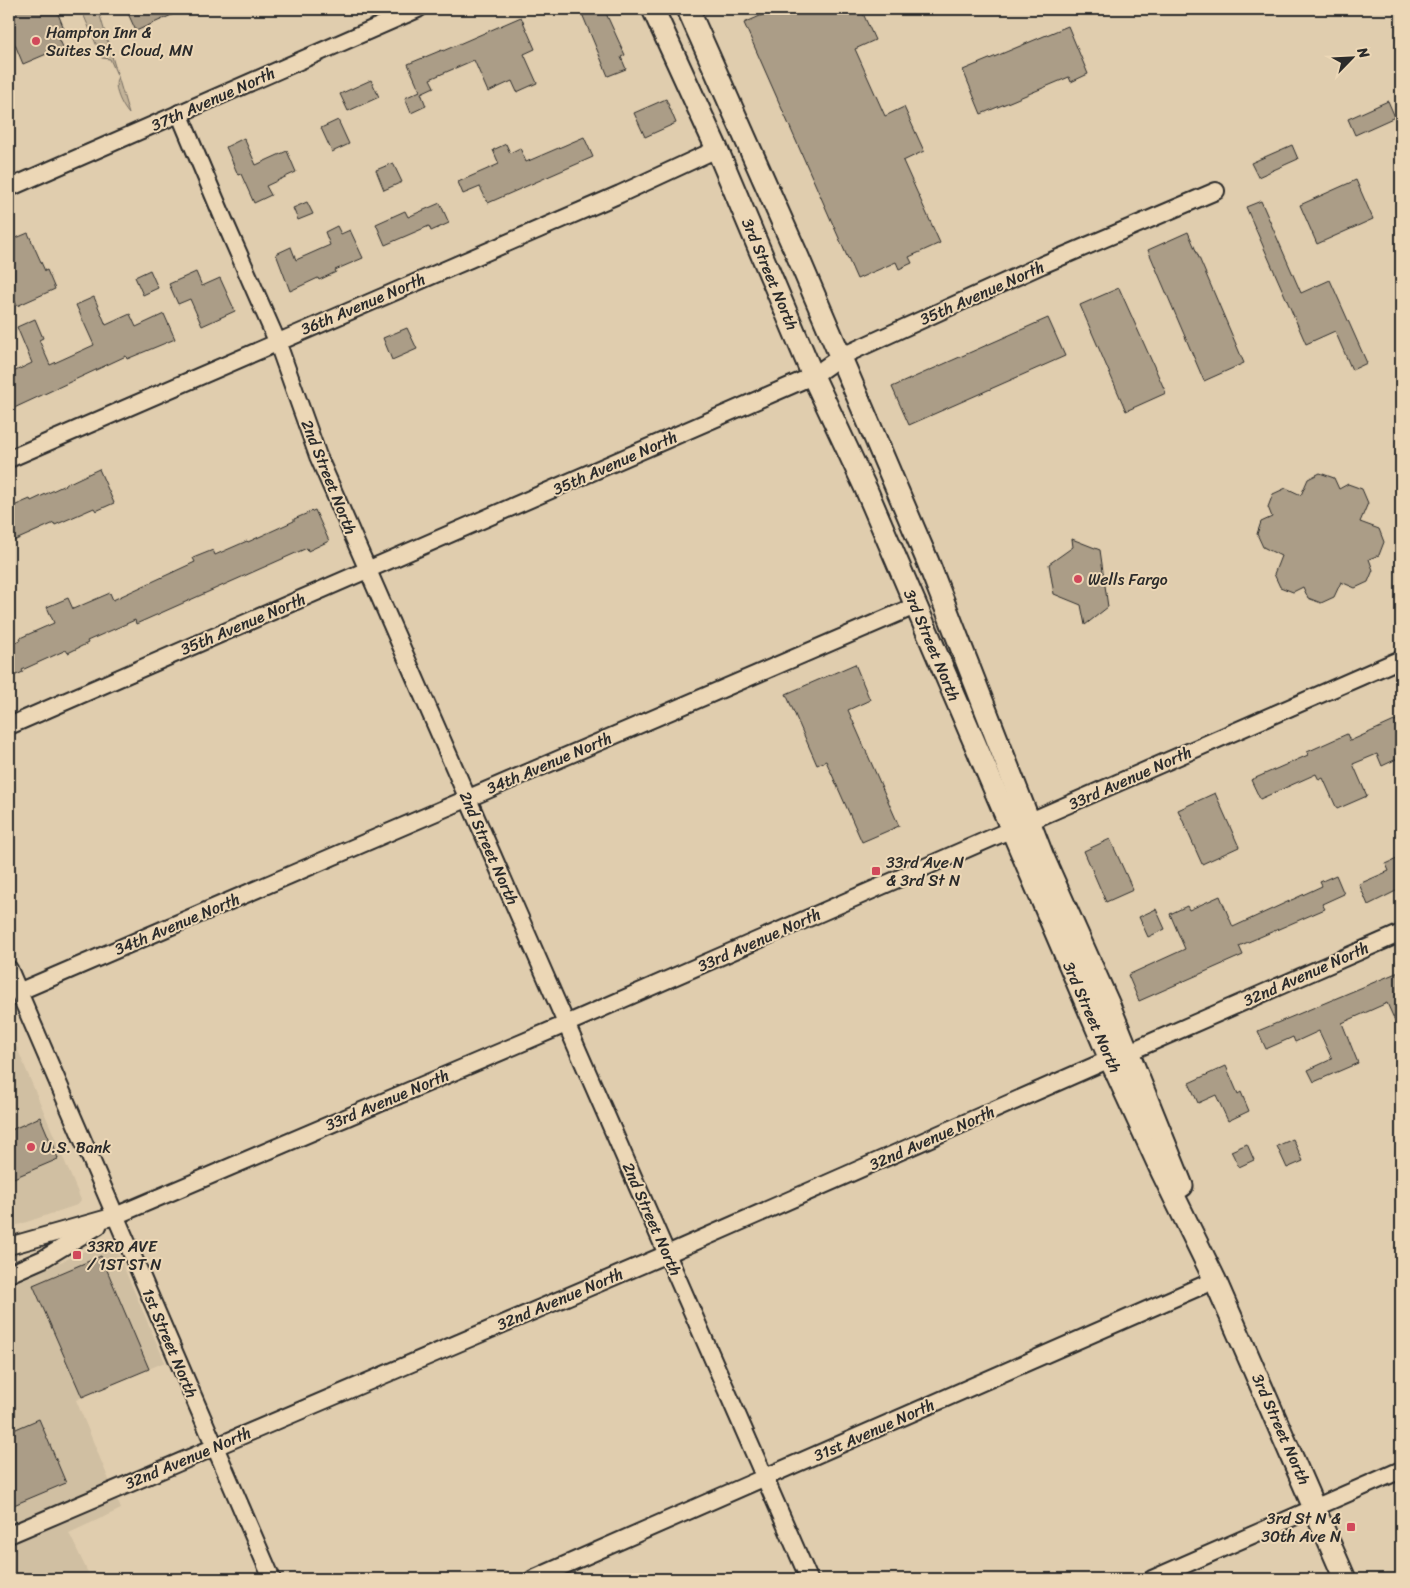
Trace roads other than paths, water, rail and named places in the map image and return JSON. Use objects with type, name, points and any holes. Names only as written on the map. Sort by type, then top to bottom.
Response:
[{"type":"main road","name":"3rd Street North","points":[[653,9],[717,149],[813,376],[866,489],[915,606],[1021,825],[1119,1055],[1198,1227],[1215,1280],[1345,1579]]},
{"type":"main road","name":"3rd Street North","points":[[688,9],[928,562],[1021,825]]},
{"type":"street","name":"37th Avenue North","points":[[9,188],[418,9]]},
{"type":"street","name":"2nd Street North","points":[[179,114],[277,341],[318,456],[809,1579]]},
{"type":"street","name":"36th Avenue North","points":[[9,458],[620,194],[717,149]]},
{"type":"street","name":"35th Avenue North","points":[[9,726],[813,376],[840,357],[1042,266],[1216,191]]},
{"type":"street","name":"34th Avenue North","points":[[18,992],[915,606]]},
{"type":"street","name":"33rd Avenue North","points":[[9,1246],[115,1216],[566,1024],[1401,659]]},
{"type":"street","name":"32nd Avenue North","points":[[9,1535],[666,1254],[1401,933]]},
{"type":"street","name":"1st Street North","points":[[9,969],[272,1579]]},
{"type":"street","name":"33rd Avenue North","points":[[9,1274],[58,1251],[115,1216]]},
{"type":"street","name":"31st Avenue North","points":[[533,1579],[1215,1280]]},
{"type":"street","points":[[1152,1579],[1401,1470]]},
{"type":"place","name":"Hampton Inn & Suites St. Cloud, MN","points":[[36,41]]},
{"type":"place","name":"Wells Fargo","points":[[1078,579]]},
{"type":"place","name":"33rd Ave N & 3rd St N","points":[[876,871]]},
{"type":"place","name":"U.S. Bank","points":[[31,1147]]},
{"type":"place","name":"33RD AVE / 1ST ST N","points":[[77,1255]]},
{"type":"place","name":"3rd St N & 30th Ave N","points":[[1351,1527]]}]
